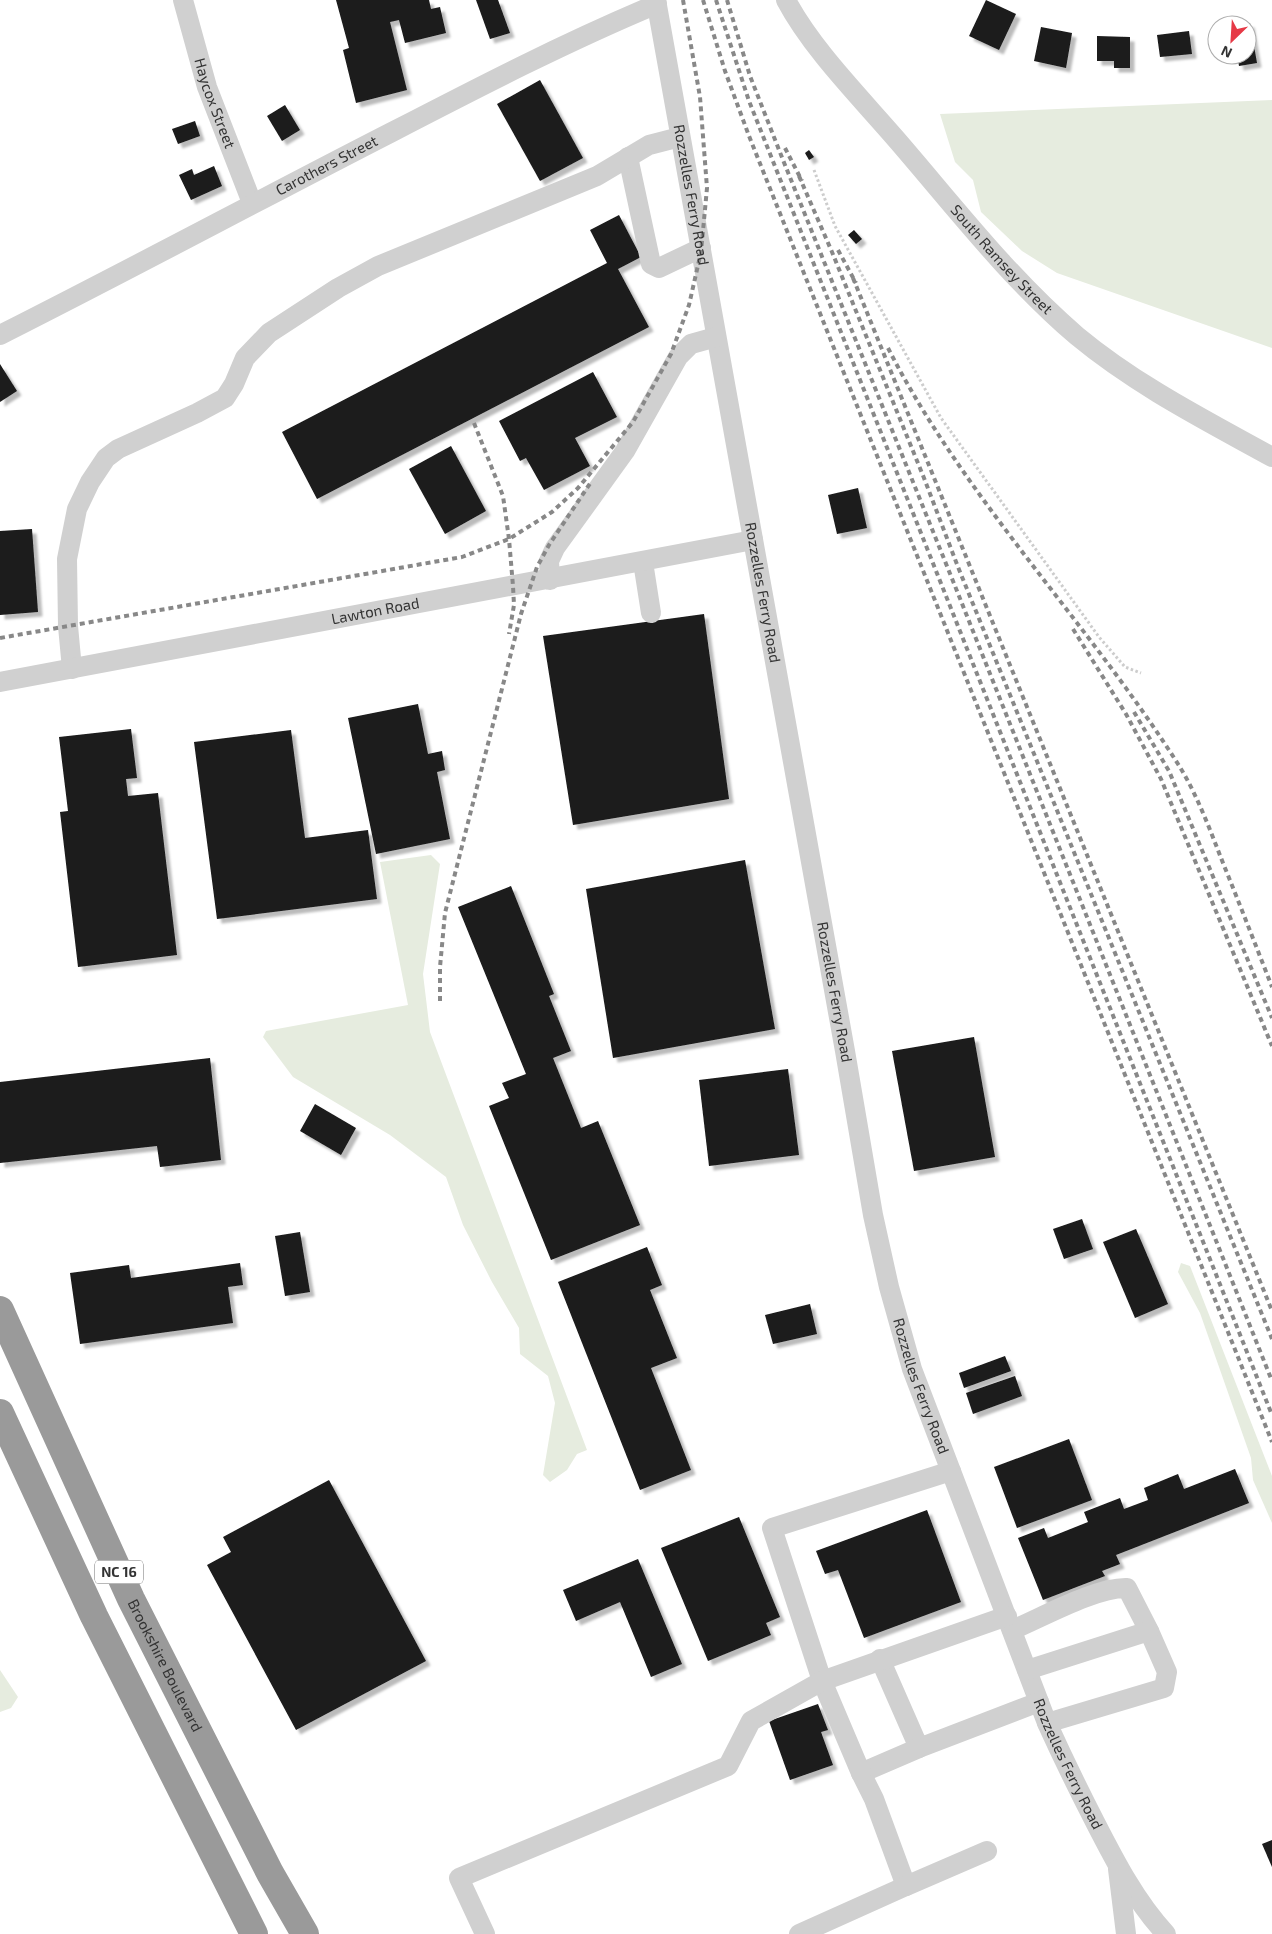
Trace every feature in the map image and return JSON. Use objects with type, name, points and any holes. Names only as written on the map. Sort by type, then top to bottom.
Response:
[{"type":"highway","name":"Brookshire Boulevard","points":[[0,1310],[131,1599],[270,1873],[299,1923]]},
{"type":"highway","name":"NC 16","points":[[0,1413],[94,1616],[254,1933]]},
{"type":"highway","points":[[254,1933],[299,1923]]},
{"type":"street","name":"Haycox Street","points":[[183,0],[207,87],[252,204]]},
{"type":"street","name":"South Ramsey Street","points":[[786,0],[806,31],[836,69],[976,233],[1034,297],[1077,336],[1123,371],[1272,458]]},
{"type":"street","name":"Carothers Street","points":[[0,335],[100,285],[501,75],[656,2]]},
{"type":"street","name":"Rozzelles Ferry Road","points":[[656,2],[873,1215],[889,1287],[912,1369],[1010,1623],[1046,1723],[1117,1865],[1166,1934]]},
{"type":"street","points":[[72,669],[68,626],[67,559],[77,510],[90,482],[106,458],[118,448],[225,398],[234,384],[245,358],[269,333],[338,288],[378,266],[597,176],[649,145],[680,137]]},
{"type":"street","points":[[628,158],[652,264],[659,268],[700,248]]},
{"type":"street","points":[[550,580],[549,560],[555,548],[625,450],[678,357],[691,344],[716,337]]},
{"type":"street","name":"Lawton Road","points":[[0,682],[550,580],[753,540]]},
{"type":"street","points":[[642,562],[651,613]]},
{"type":"street","points":[[906,1886],[874,1799],[822,1681],[772,1528],[952,1471]]},
{"type":"street","points":[[485,1934],[459,1878],[728,1766],[750,1721],[822,1681],[880,1659],[1010,1623],[1098,1592],[1116,1588],[1128,1588],[1167,1672],[1164,1688],[1046,1723]]},
{"type":"street","points":[[1027,1670],[1149,1631]]},
{"type":"street","points":[[880,1659],[919,1748]]},
{"type":"street","points":[[862,1773],[919,1748],[1039,1702]]},
{"type":"street","points":[[799,1934],[987,1851]]},
{"type":"street","points":[[1117,1865],[1126,1934]]},
{"type":"path","points":[[814,170],[835,226],[941,418],[1099,637],[1125,667],[1141,673]]},
{"type":"shaded area","points":[[1272,100],[1272,348],[1057,273],[1022,251],[981,212],[973,180],[955,162],[940,114]]},
{"type":"shaded area","points":[[431,855],[440,864],[423,974],[430,1032],[587,1450],[577,1454],[567,1470],[550,1482],[543,1475],[555,1403],[548,1376],[520,1354],[519,1328],[492,1282],[463,1225],[446,1177],[390,1135],[293,1077],[263,1037],[266,1031],[408,1005],[380,862]]},
{"type":"shaded area","points":[[1181,1263],[1190,1266],[1272,1476],[1272,1523],[1253,1480],[1251,1458],[1200,1313],[1178,1272]]},
{"type":"shaded area","points":[[0,1670],[18,1697],[11,1708],[0,1712]]},
{"type":"building","points":[[336,0],[429,0],[431,9],[440,7],[446,33],[405,43],[399,20],[390,22],[407,90],[356,103],[343,50],[349,48]]},
{"type":"building","points":[[476,0],[498,0],[510,33],[490,39]]},
{"type":"building","points":[[986,0],[1016,14],[999,50],[969,36]]},
{"type":"building","points":[[1041,27],[1072,33],[1066,68],[1034,61]]},
{"type":"building","points":[[1189,31],[1192,54],[1160,57],[1157,35]]},
{"type":"building","points":[[1097,36],[1130,37],[1130,68],[1114,68],[1114,61],[1097,61]]},
{"type":"building","points":[[540,80],[583,158],[540,181],[497,104]]},
{"type":"building","points":[[285,105],[300,130],[282,141],[267,116]]},
{"type":"building","points":[[195,121],[200,136],[178,144],[172,129]]},
{"type":"building","points":[[809,150],[814,157],[809,160],[805,153]]},
{"type":"building","points":[[214,166],[222,186],[191,200],[179,175],[192,169],[194,175]]},
{"type":"building","points":[[619,215],[641,257],[618,269],[649,327],[317,499],[282,432],[607,263],[590,230]]},
{"type":"building","points":[[854,230],[862,239],[856,244],[848,235]]},
{"type":"building","points":[[0,364],[17,391],[0,402]]},
{"type":"building","points":[[593,372],[617,417],[575,438],[590,466],[544,490],[526,458],[520,461],[499,421]]},
{"type":"building","points":[[451,446],[486,511],[445,534],[409,469]]},
{"type":"building","points":[[858,488],[867,528],[837,534],[828,495]]},
{"type":"building","points":[[32,529],[38,612],[0,615],[0,531]]},
{"type":"building","points":[[704,614],[729,799],[573,825],[543,636]]},
{"type":"building","points":[[418,704],[428,754],[442,751],[445,770],[437,772],[450,839],[376,854],[348,718]]},
{"type":"building","points":[[131,729],[137,778],[126,779],[128,796],[158,793],[177,955],[78,967],[60,812],[68,811],[59,737]]},
{"type":"building","points":[[291,730],[305,838],[368,830],[377,899],[217,919],[194,742]]},
{"type":"building","points":[[745,860],[775,1029],[613,1058],[586,889]]},
{"type":"building","points":[[511,886],[554,994],[549,996],[571,1051],[553,1058],[581,1128],[598,1121],[640,1225],[551,1260],[489,1106],[509,1098],[502,1083],[526,1074],[458,907]]},
{"type":"building","points":[[974,1037],[995,1157],[914,1171],[892,1051]]},
{"type":"building","points":[[210,1058],[221,1160],[160,1167],[157,1146],[0,1163],[0,1082]]},
{"type":"building","points":[[788,1069],[799,1155],[709,1166],[699,1080]]},
{"type":"building","points":[[315,1104],[356,1128],[341,1155],[300,1131]]},
{"type":"building","points":[[1082,1219],[1093,1249],[1064,1259],[1053,1229]]},
{"type":"building","points":[[1136,1229],[1168,1304],[1135,1318],[1103,1242]]},
{"type":"building","points":[[300,1232],[310,1292],[285,1296],[275,1236]]},
{"type":"building","points":[[647,1247],[662,1285],[650,1290],[677,1358],[651,1368],[691,1470],[640,1490],[558,1282]]},
{"type":"building","points":[[240,1263],[243,1285],[228,1287],[233,1323],[80,1344],[70,1273],[129,1265],[131,1278]]},
{"type":"building","points":[[810,1304],[817,1334],[773,1344],[765,1315]]},
{"type":"building","points":[[1005,1356],[1011,1371],[964,1388],[959,1373]]},
{"type":"building","points":[[1015,1376],[1022,1396],[973,1414],[966,1393]]},
{"type":"building","points":[[1069,1439],[1092,1500],[1017,1528],[994,1467]]},
{"type":"building","points":[[1235,1469],[1249,1503],[1116,1555],[1120,1564],[1102,1571],[1105,1576],[1043,1600],[1018,1538],[1044,1528],[1048,1538],[1088,1522],[1084,1512],[1120,1498],[1124,1509],[1148,1500],[1144,1488],[1178,1474],[1184,1489]]},
{"type":"building","points":[[329,1480],[426,1661],[296,1730],[207,1565],[231,1552],[223,1537]]},
{"type":"building","points":[[927,1510],[961,1602],[864,1638],[838,1570],[825,1574],[816,1551]]},
{"type":"building","points":[[739,1517],[780,1617],[766,1623],[771,1635],[708,1661],[661,1548]]},
{"type":"building","points":[[638,1559],[682,1664],[651,1677],[620,1602],[576,1621],[563,1590]]},
{"type":"building","points":[[818,1704],[828,1730],[821,1732],[833,1765],[790,1780],[769,1721]]},
{"type":"building","points":[[1272,1840],[1272,1867],[1262,1844]]},
{"type":"railway","points":[[0,638],[462,557],[509,539],[552,512],[578,488],[633,422],[671,354],[689,305],[701,252],[707,188],[700,97],[683,0]]},
{"type":"railway","points":[[703,0],[725,71],[749,136],[1272,1442]]},
{"type":"railway","points":[[716,0],[749,101],[1272,1415]]},
{"type":"railway","points":[[727,0],[750,76],[783,160],[1272,1381]]},
{"type":"railway","points":[[785,148],[802,181]]},
{"type":"railway","points":[[799,176],[924,478],[958,567],[1272,1339]]},
{"type":"railway","points":[[838,250],[856,283]]},
{"type":"railway","points":[[853,278],[1272,1311]]},
{"type":"railway","points":[[888,348],[919,403],[953,457],[1143,711],[1178,764],[1203,812],[1272,987]]},
{"type":"railway","points":[[474,423],[503,496],[509,539],[514,605],[509,634]]},
{"type":"railway","points":[[440,1001],[440,967],[445,913],[521,614],[537,567],[549,545],[591,482]]},
{"type":"railway","points":[[1073,629],[1126,714],[1161,779],[1272,1046]]},
{"type":"railway","points":[[1134,712],[1169,771],[1272,1018]]}]
